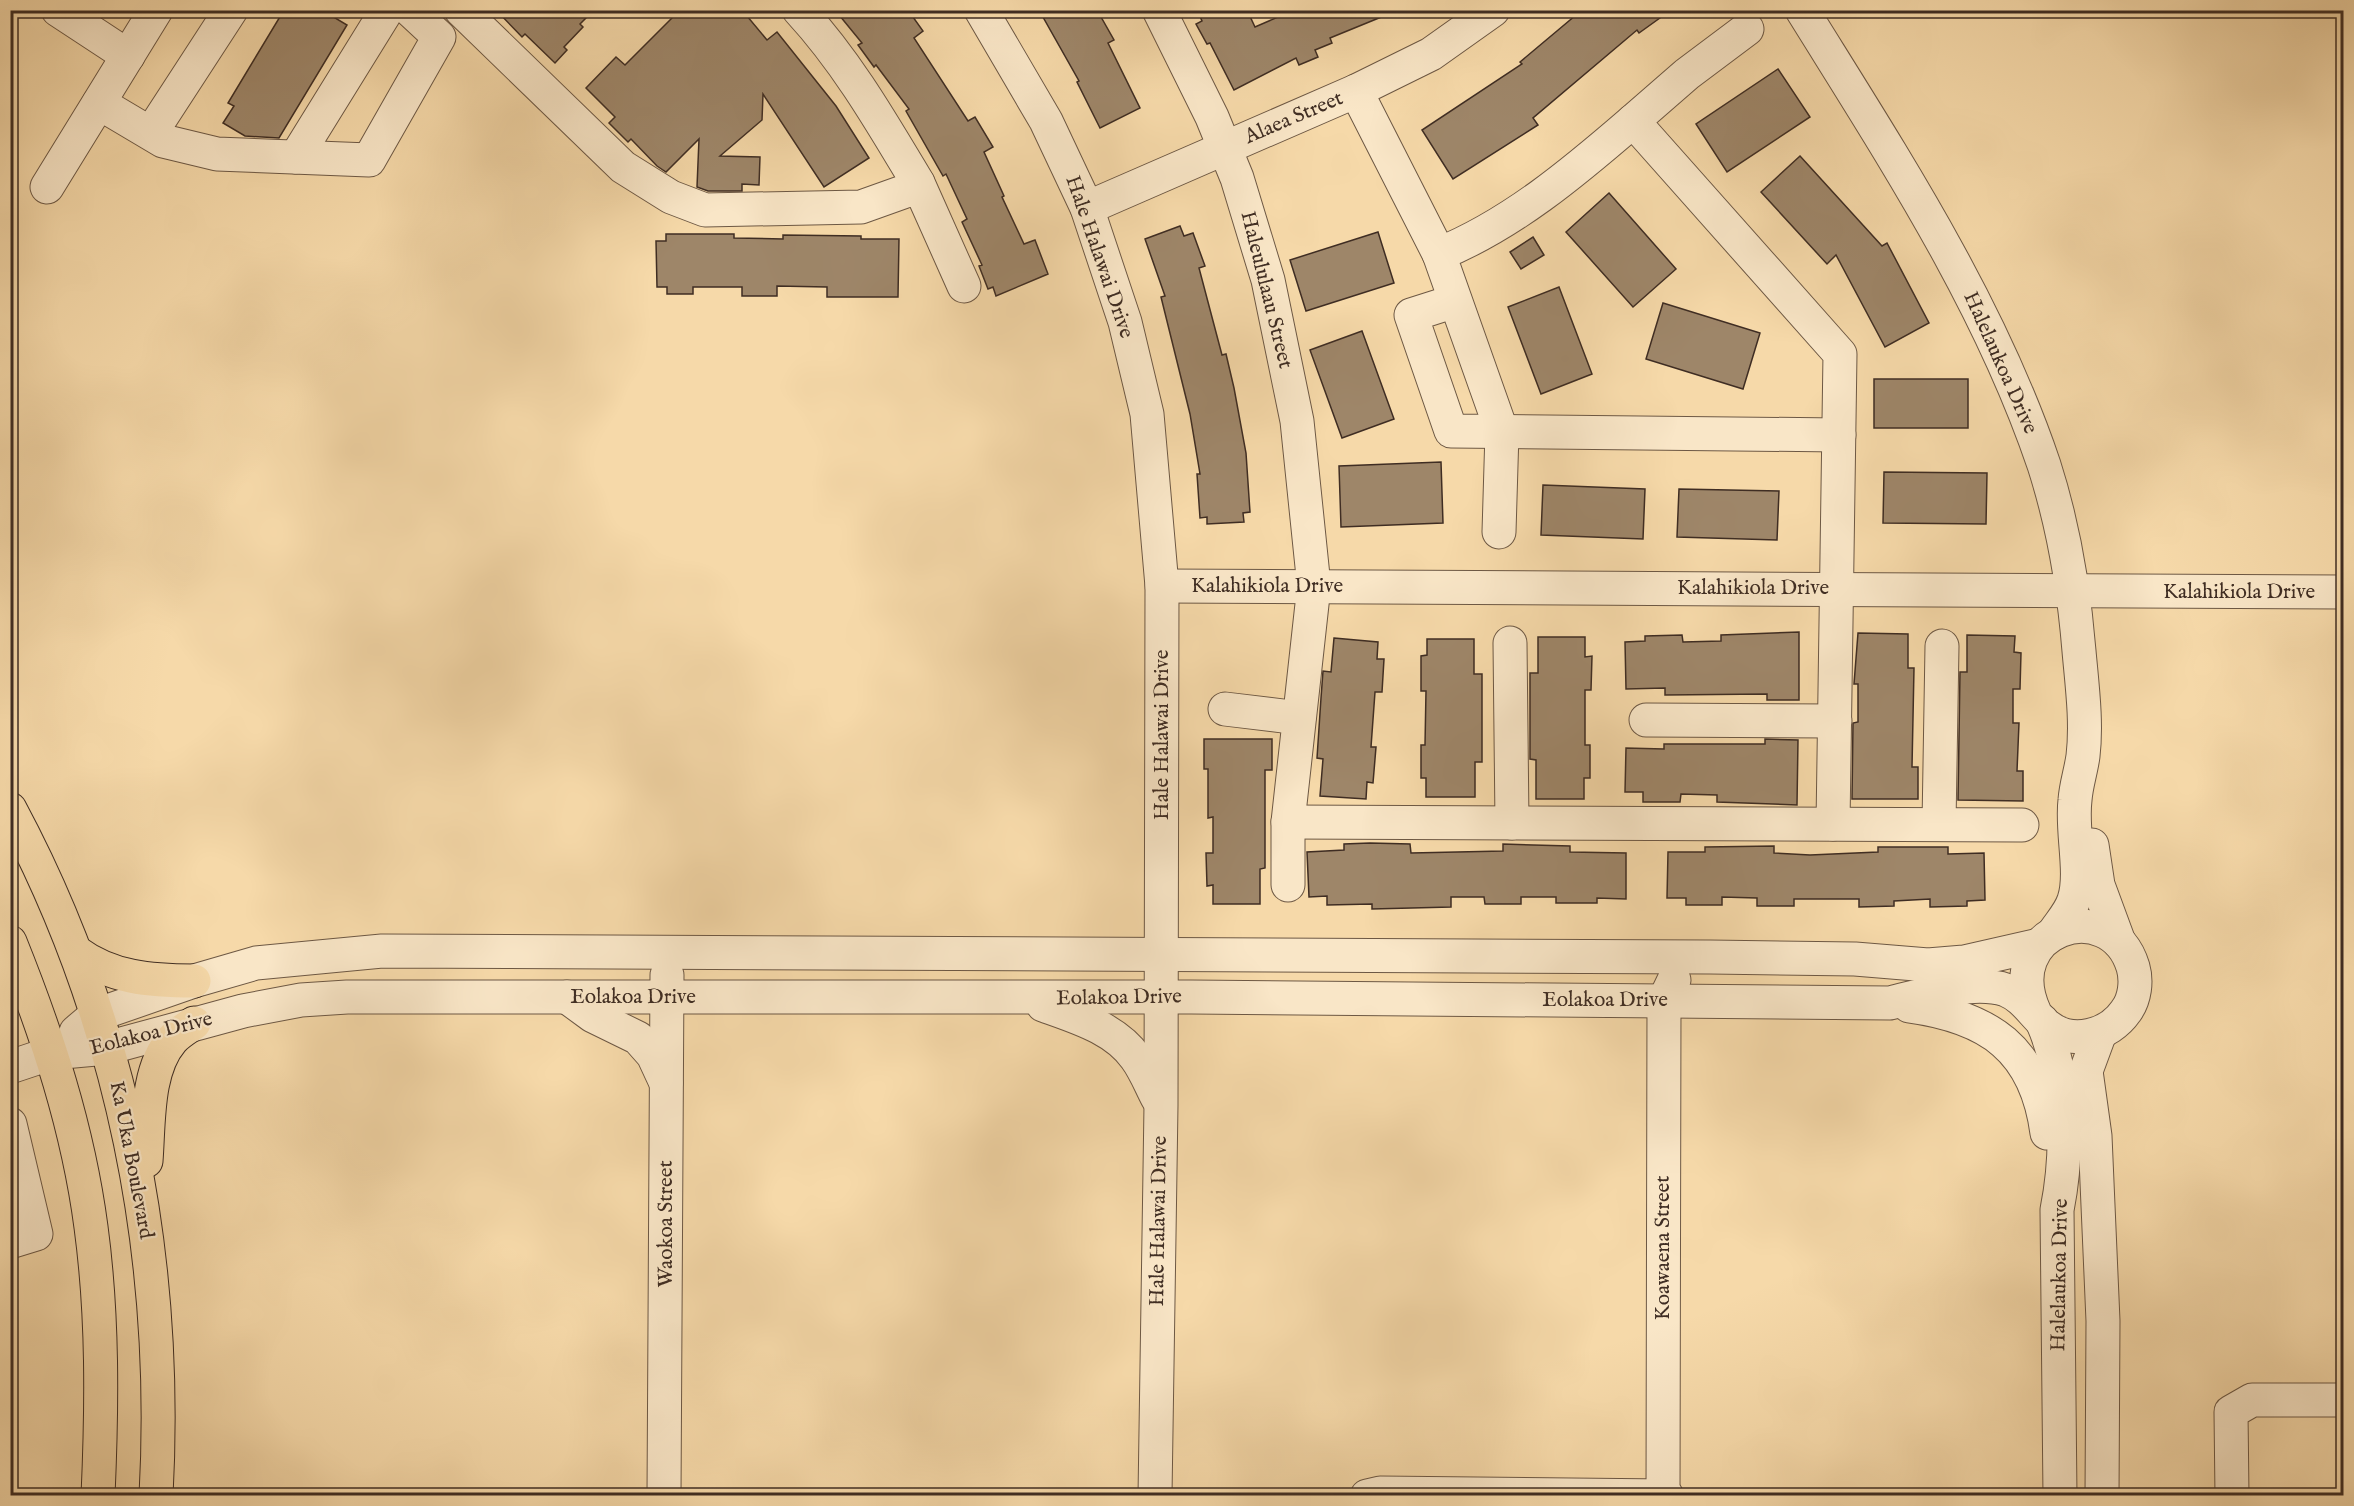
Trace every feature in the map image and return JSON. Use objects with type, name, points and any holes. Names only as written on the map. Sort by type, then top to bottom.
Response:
[{"type":"main road","name":"Ka Uka Boulevard","points":[[10,809],[43,870],[76,952],[121,1093],[142,1198],[158,1361],[156,1495]]},
{"type":"main road","points":[[11,946],[52,1053],[74,1133],[91,1226],[97,1282],[102,1423],[98,1496]]},
{"type":"main road","points":[[76,952],[103,969],[115,972],[149,980],[194,981]]},
{"type":"main road","points":[[142,1198],[151,1100],[157,1070],[173,1039],[194,1023]]},
{"type":"street","points":[[58,10],[128,56]]},
{"type":"street","points":[[47,187],[156,10]]},
{"type":"street","points":[[150,133],[231,10]]},
{"type":"street","points":[[296,157],[387,10]]},
{"type":"street","points":[[99,103],[163,141],[218,154],[369,160],[439,37],[410,10]]},
{"type":"street","points":[[461,10],[623,167],[671,197],[705,210],[861,207],[903,192],[918,183]]},
{"type":"street","points":[[799,10],[821,34],[869,102],[918,183],[964,286]]},
{"type":"street","name":"Hale Halawai Drive","points":[[981,10],[1046,121],[1087,208],[1125,322],[1147,414],[1162,586],[1161,1105],[1155,1496]]},
{"type":"street","name":"Haleululaau Street","points":[[1159,10],[1225,147],[1268,280],[1297,421],[1314,586],[1288,822],[1288,885]]},
{"type":"street","name":"Alaea Street","points":[[1087,208],[1356,91],[1431,54],[1493,10]]},
{"type":"street","name":"Halelaukoa Drive","points":[[1802,10],[1872,122],[1956,269],[2011,379],[2044,466],[2066,554],[2083,692],[2083,756],[2074,802],[2078,875],[2074,899],[2046,939]]},
{"type":"street","points":[[1439,254],[1467,242],[1567,177],[1687,74],[1747,29]]},
{"type":"street","points":[[1356,91],[1439,254],[1502,432],[1499,532]]},
{"type":"street","points":[[1633,121],[1840,354],[1833,824]]},
{"type":"street","points":[[1455,301],[1411,315],[1451,431],[1839,435]]},
{"type":"street","name":"Kalahikiola Drive","points":[[1162,586],[2343,592]]},
{"type":"street","points":[[1510,643],[1512,823]]},
{"type":"street","points":[[1939,824],[1942,646]]},
{"type":"street","points":[[1225,709],[1299,718]]},
{"type":"street","points":[[1646,720],[1835,721]]},
{"type":"street","name":"Halelaukoa Drive","points":[[2083,756],[2093,779],[2092,853],[2098,885],[2119,942]]},
{"type":"street","points":[[1288,822],[2022,825]]},
{"type":"street","points":[[2070,927],[2087,927],[2105,932],[2119,942],[2130,957],[2135,974],[2134,992],[2128,1009],[2116,1023],[2100,1033],[2082,1037],[2064,1035],[2038,1017],[2027,996],[2025,978],[2030,960],[2046,939],[2070,927]]},
{"type":"street","name":"Eolakoa Drive","points":[[52,1053],[96,1015],[194,981],[256,963],[382,951],[1710,957],[1856,959],[1928,965],[1964,962],[2046,939]]},
{"type":"street","name":"Waokoa Street","points":[[664,1496],[668,953]]},
{"type":"street","points":[[1612,957],[1633,965],[1644,973],[1664,1001],[1676,977],[1698,961],[1710,957]]},
{"type":"street","name":"Eolakoa Drive","points":[[52,1053],[107,1048],[243,1011],[312,999],[1161,998],[1890,1003],[1927,994],[1983,986],[2006,990],[2018,996],[2038,1017]]},
{"type":"street","points":[[567,997],[593,1016],[638,1038],[653,1055],[666,1084]]},
{"type":"street","points":[[1025,999],[1081,1019],[1115,1038],[1137,1059],[1161,1105]]},
{"type":"street","name":"Koawaena Street","points":[[1367,1496],[1380,1493],[1665,1495],[1664,1001]]},
{"type":"street","points":[[1890,1003],[1942,1011],[1972,1020],[1990,1031],[2024,1065],[2044,1111],[2050,1180],[2058,1210]]},
{"type":"street","name":"Halelaukoa Drive","points":[[2038,1017],[2057,1064],[2063,1110],[2063,1179],[2058,1210],[2060,1496]]},
{"type":"street","name":"Halelaukoa Drive","points":[[2100,1033],[2086,1071],[2095,1136],[2103,1321],[2102,1496]]},
{"type":"street","points":[[10,1067],[52,1053]]},
{"type":"street","points":[[10,1124],[36,1234],[10,1242]]},
{"type":"street","points":[[2232,1496],[2231,1412],[2252,1400],[2343,1400]]},
{"type":"building","points":[[284,10],[322,10],[347,25],[279,138],[245,136],[223,123],[234,106],[228,103]]},
{"type":"building","points":[[496,10],[594,10],[580,24],[583,27],[564,47],[567,50],[555,63],[525,34],[522,37]]},
{"type":"building","points":[[680,10],[742,10],[767,40],[777,32],[836,106],[869,158],[824,187],[763,94],[762,120],[720,156],[760,157],[759,185],[742,184],[742,191],[708,191],[697,187],[699,139],[666,172],[657,166],[631,139],[628,142],[609,123],[615,117],[586,88],[616,57],[625,65]]},
{"type":"building","points":[[835,10],[908,10],[923,31],[914,38],[968,121],[975,117],[993,147],[984,152],[1004,196],[1002,197],[1024,244],[1035,240],[1048,274],[996,296],[993,287],[988,289],[979,266],[982,265],[962,222],[967,219],[946,174],[943,176],[906,111],[909,109],[876,65],[874,67],[858,45],[862,43]]},
{"type":"building","points":[[1039,10],[1097,10],[1114,40],[1108,43],[1140,108],[1100,128],[1077,82],[1079,81]]},
{"type":"building","points":[[1197,10],[1247,10],[1255,27],[1294,10],[1396,11],[1330,38],[1332,43],[1315,50],[1318,57],[1299,65],[1296,58],[1234,90],[1210,43],[1207,44],[1196,24],[1202,21]]},
{"type":"building","points":[[1582,10],[1671,10],[1639,33],[1637,30],[1533,118],[1538,125],[1453,179],[1422,130],[1522,64],[1520,62]]},
{"type":"building","points":[[1778,69],[1810,117],[1727,172],[1696,124]]},
{"type":"building","points":[[1800,156],[1882,246],[1887,243],[1929,323],[1885,347],[1836,255],[1827,264],[1761,192]]},
{"type":"building","points":[[1609,193],[1676,269],[1633,307],[1566,232]]},
{"type":"building","points":[[1180,226],[1184,236],[1193,233],[1205,266],[1199,268],[1222,355],[1226,354],[1234,388],[1246,453],[1250,512],[1243,513],[1244,522],[1207,524],[1207,517],[1200,518],[1197,474],[1200,474],[1190,414],[1161,297],[1165,296],[1145,239]]},
{"type":"building","points":[[1378,232],[1394,283],[1306,311],[1290,260]]},
{"type":"building","points":[[666,234],[734,234],[734,238],[783,239],[783,235],[899,239],[898,297],[827,297],[827,287],[777,286],[777,296],[742,296],[742,287],[693,287],[693,294],[667,294],[667,287],[657,287],[656,241],[666,241]]},
{"type":"building","points":[[1533,237],[1544,255],[1521,269],[1510,252]]},
{"type":"building","points":[[1559,287],[1592,374],[1541,394],[1508,307]]},
{"type":"building","points":[[1663,303],[1760,333],[1743,389],[1646,359]]},
{"type":"building","points":[[1362,331],[1394,419],[1342,438],[1310,350]]},
{"type":"building","points":[[1874,379],[1968,379],[1968,428],[1874,428]]},
{"type":"building","points":[[1441,462],[1443,523],[1341,527],[1339,466]]},
{"type":"building","points":[[1884,472],[1987,473],[1986,524],[1883,523]]},
{"type":"building","points":[[1543,485],[1645,489],[1643,539],[1541,535]]},
{"type":"building","points":[[1679,489],[1779,491],[1777,540],[1677,537]]},
{"type":"building","points":[[1799,632],[1799,700],[1767,700],[1767,694],[1665,695],[1665,688],[1626,689],[1625,642],[1645,641],[1645,636],[1682,635],[1683,642],[1721,641],[1721,635]]},
{"type":"building","points":[[1858,633],[1908,634],[1908,668],[1914,668],[1912,767],[1918,767],[1918,799],[1852,799],[1853,723],[1858,722],[1858,684],[1854,684]]},
{"type":"building","points":[[1967,635],[2015,636],[2014,652],[2021,653],[2020,689],[2013,689],[2013,723],[2019,723],[2017,771],[2023,771],[2023,801],[1958,800],[1960,672],[1967,672]]},
{"type":"building","points":[[1538,637],[1585,637],[1585,657],[1592,656],[1591,690],[1585,690],[1585,745],[1590,745],[1590,778],[1584,778],[1584,799],[1536,799],[1536,760],[1530,759],[1530,673],[1538,673]]},
{"type":"building","points":[[1334,638],[1378,642],[1377,659],[1384,659],[1382,692],[1375,692],[1371,747],[1376,747],[1373,783],[1367,782],[1366,799],[1320,796],[1323,759],[1317,758],[1323,671],[1331,672]]},
{"type":"building","points":[[1427,639],[1474,639],[1474,674],[1482,674],[1482,762],[1475,762],[1475,797],[1426,797],[1426,778],[1421,778],[1421,745],[1425,745],[1426,691],[1421,691],[1421,656],[1427,655]]},
{"type":"building","points":[[1204,739],[1272,739],[1272,770],[1265,770],[1265,868],[1260,869],[1260,904],[1213,904],[1213,885],[1207,886],[1206,853],[1213,853],[1213,817],[1208,818],[1208,769],[1204,769]]},
{"type":"building","points":[[1765,739],[1798,740],[1797,805],[1717,802],[1717,795],[1681,794],[1680,802],[1643,802],[1643,792],[1625,792],[1626,748],[1664,749],[1664,744],[1765,744]]},
{"type":"building","points":[[1344,844],[1410,844],[1411,853],[1503,851],[1503,844],[1570,846],[1570,852],[1626,853],[1626,899],[1597,898],[1597,903],[1556,903],[1556,897],[1521,897],[1521,904],[1485,904],[1484,897],[1451,897],[1451,907],[1372,909],[1372,904],[1327,905],[1327,896],[1309,897],[1307,852],[1344,850]]},
{"type":"building","points":[[1774,846],[1774,853],[1810,855],[1878,852],[1878,847],[1948,847],[1948,854],[1984,853],[1985,900],[1967,901],[1967,906],[1930,907],[1930,899],[1894,901],[1894,906],[1859,907],[1859,899],[1794,899],[1794,906],[1757,906],[1757,898],[1722,897],[1722,905],[1686,905],[1686,898],[1667,898],[1668,852],[1705,852],[1705,847]]}]
